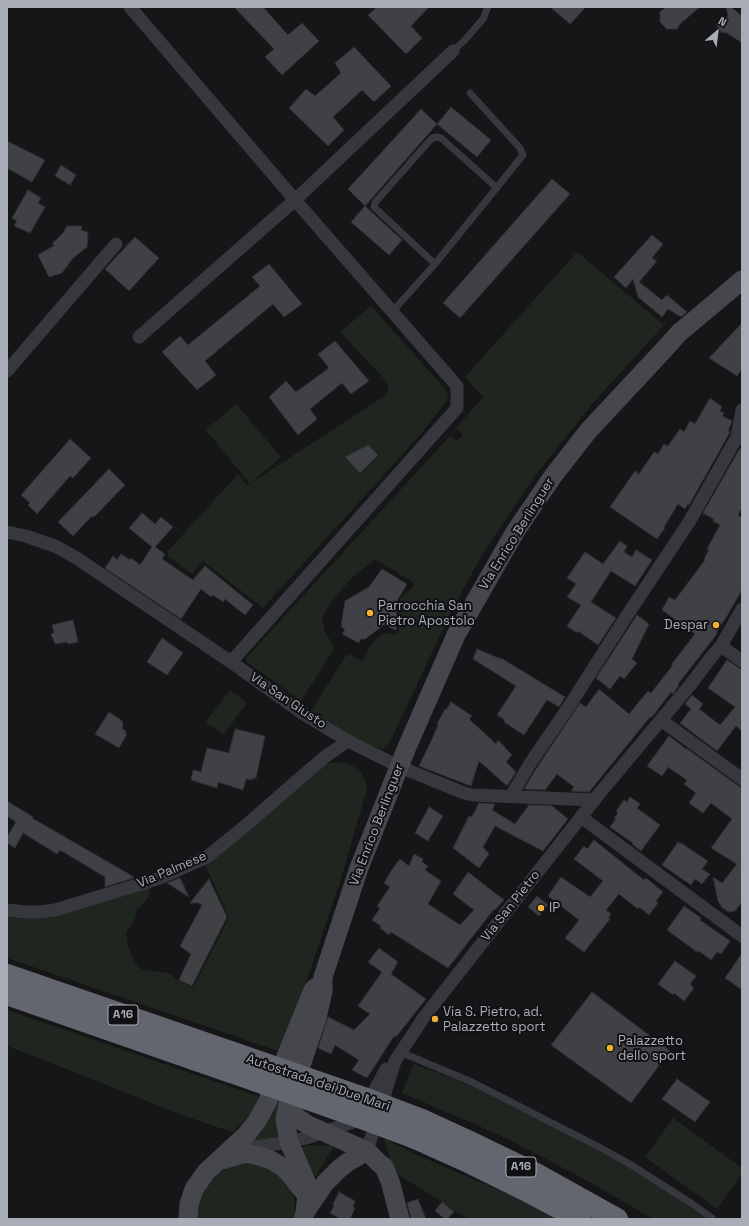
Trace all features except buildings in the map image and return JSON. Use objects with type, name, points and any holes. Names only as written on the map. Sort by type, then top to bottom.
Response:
[{"type":"highway","name":"Autostrada dei Due Mari","points":[[7,975],[235,1063],[357,1116],[415,1138],[464,1160],[580,1219]]},
{"type":"highway","name":"Autostrada dei Due Mari","points":[[7,994],[422,1120],[531,1172],[617,1219]]},
{"type":"main road","name":"Via Enrico Berlinguer","points":[[305,1209],[307,1184],[289,1142],[285,1119],[288,1104],[317,1018],[323,991],[323,978],[359,868],[456,635],[515,532],[553,476],[589,430],[679,333],[742,280]]},
{"type":"main road","name":"Via Enrico Berlinguer","points":[[188,1219],[189,1204],[194,1190],[206,1172],[216,1161],[246,1135],[257,1121],[267,1103],[314,990],[323,978]]},
{"type":"main road","points":[[288,1104],[296,1117],[308,1125],[367,1151],[379,1163],[386,1172],[400,1219]]},
{"type":"main road","points":[[305,1209],[325,1183],[339,1169],[367,1151]]},
{"type":"main road","points":[[216,1161],[246,1153],[271,1160],[284,1168],[296,1181],[305,1209]]},
{"type":"street","points":[[130,7],[457,386],[457,408],[231,662]]},
{"type":"street","points":[[139,337],[295,200],[452,51]]},
{"type":"street","points":[[7,371],[116,244]]},
{"type":"street","points":[[511,796],[531,762],[568,708],[689,522],[737,437],[742,410]]},
{"type":"street","name":"Via San Giusto","points":[[7,532],[26,536],[50,545],[78,559],[231,662],[302,712],[348,741],[400,767],[464,793],[594,800]]},
{"type":"street","name":"Via San Pietro","points":[[367,1151],[397,1056],[424,1017],[594,800],[721,646],[742,608]]},
{"type":"street","points":[[721,646],[742,661]]},
{"type":"street","points":[[661,720],[742,779]]},
{"type":"street","name":"Via Palmese","points":[[7,910],[42,912],[62,909],[157,879],[207,857],[326,756],[348,741]]},
{"type":"street","points":[[581,817],[742,936]]},
{"type":"street","points":[[246,1153],[255,1147],[306,1138],[353,1122],[361,1116],[387,1068],[397,1056]]},
{"type":"lane","points":[[452,51],[464,41],[483,19],[488,7]]},
{"type":"lane","points":[[392,312],[435,264],[524,155],[520,148],[470,93]]},
{"type":"lane","points":[[435,264],[374,207],[379,198],[432,138],[437,137],[441,138],[497,188]]},
{"type":"lane","points":[[397,1056],[472,1082],[599,1147],[634,1167],[712,1218]]},
{"type":"shaded area","points":[[577,252],[664,325],[592,404],[535,476],[483,553],[453,608],[389,744],[382,750],[345,735],[311,711],[345,657],[349,654],[361,661],[365,658],[368,649],[376,639],[385,633],[395,635],[399,631],[400,599],[413,587],[414,583],[375,559],[352,578],[333,599],[322,617],[325,632],[334,649],[301,701],[247,662],[246,658],[450,436],[457,441],[463,435],[456,428],[483,397],[465,377]]},
{"type":"shaded area","points":[[371,306],[446,390],[448,395],[447,401],[419,436],[263,608],[203,561],[192,574],[168,556],[168,551],[238,474],[247,485],[250,484],[206,430],[236,404],[281,457],[251,483],[383,397],[387,393],[389,387],[385,380],[340,332]]},
{"type":"shaded area","points":[[230,690],[247,703],[223,735],[206,722]]},
{"type":"shaded area","points":[[329,763],[346,763],[361,773],[365,780],[367,789],[339,885],[295,1015],[278,1051],[7,958],[7,916],[11,918],[33,919],[51,918],[152,885],[148,898],[137,910],[135,919],[126,932],[128,945],[134,961],[141,969],[167,973],[193,988],[229,917],[205,865],[321,767]]},
{"type":"shaded area","points":[[7,1010],[260,1097],[251,1114],[233,1132],[179,1114],[7,1046]]},
{"type":"shaded area","points":[[414,1064],[493,1095],[633,1169],[709,1219],[653,1219],[586,1180],[500,1135],[402,1093]]},
{"type":"shaded area","points":[[279,1094],[283,1137],[246,1143]]},
{"type":"shaded area","points":[[673,1118],[742,1168],[742,1174],[717,1209],[645,1157]]},
{"type":"shaded area","points":[[384,1138],[419,1156],[520,1199],[558,1219],[469,1219],[454,1211],[399,1175],[392,1166]]},
{"type":"shaded area","points":[[317,1145],[334,1146],[313,1181],[297,1147]]},
{"type":"shaded area","points":[[245,1162],[272,1166],[293,1189],[295,1207],[293,1219],[194,1219],[197,1203],[205,1187],[218,1174],[230,1166]]},
{"type":"place","name":"Parrocchia San Pietro Apostolo","points":[[370,613]]},
{"type":"place","name":"Despar","points":[[716,625]]},
{"type":"place","name":"IP","points":[[541,908]]},
{"type":"place","name":"Via S. Pietro, ad. Palazzetto sport","points":[[435,1019]]},
{"type":"place","name":"Palazzetto dello sport","points":[[610,1048]]}]
